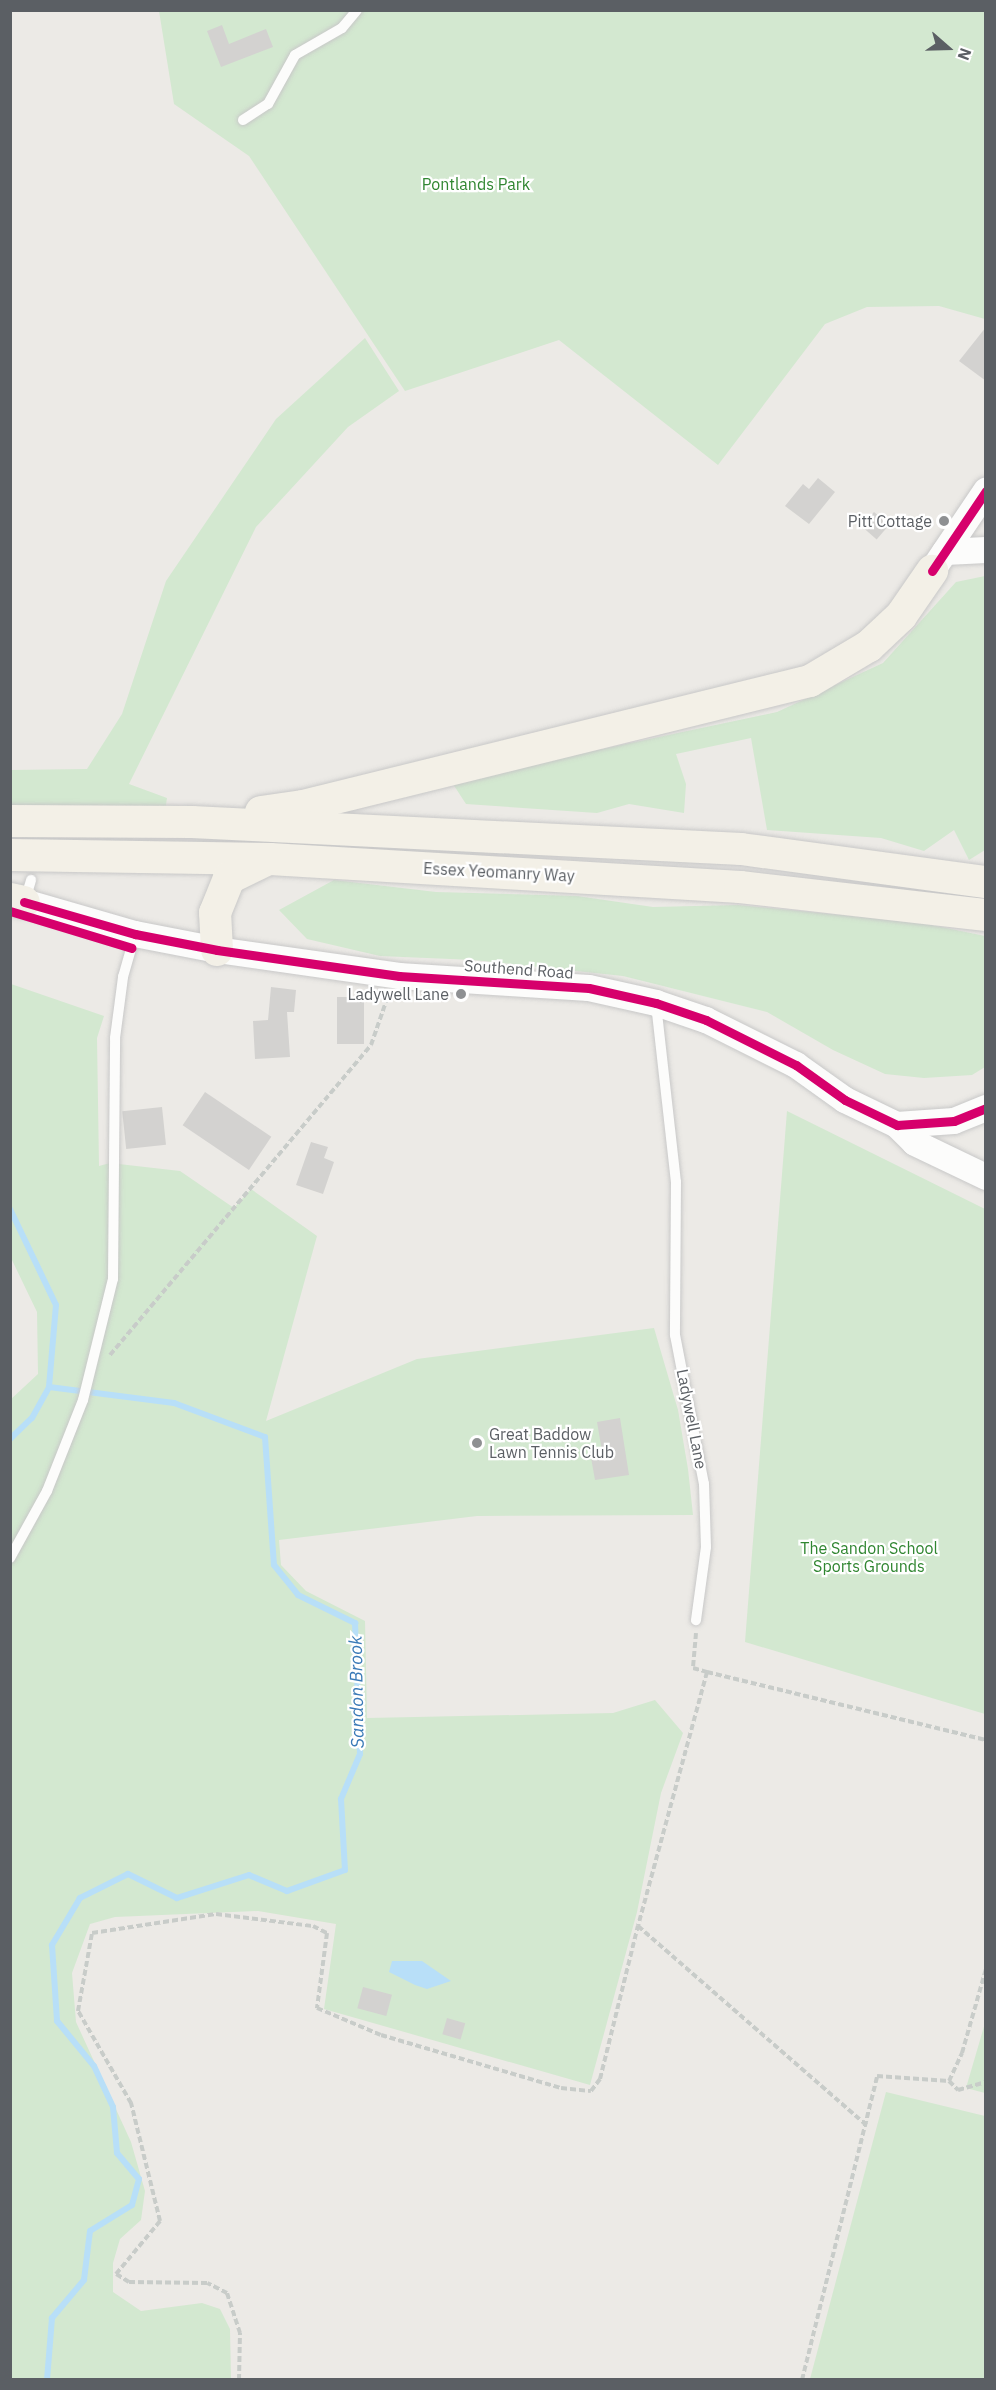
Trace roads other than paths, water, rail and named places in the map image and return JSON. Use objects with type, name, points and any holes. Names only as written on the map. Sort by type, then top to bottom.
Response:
[{"type":"main road","points":[[10,821],[192,822],[303,806],[810,681],[869,646],[901,616],[938,562]]},
{"type":"main road","name":"Essex Yeomanry Way","points":[[192,822],[741,849],[986,882]]},
{"type":"main road","name":"Essex Yeomanry Way","points":[[10,855],[270,859],[740,887],[986,915]]},
{"type":"main road","points":[[217,950],[215,913],[229,878],[270,859]]},
{"type":"street","points":[[938,562],[986,491]]},
{"type":"street","points":[[938,562],[986,550]]},
{"type":"street","name":"Southend Road","points":[[22,894],[135,934],[217,950],[395,975],[589,988],[656,1003],[706,1020],[796,1065],[873,1116],[897,1125],[954,1121],[985,1109]]},
{"type":"street","points":[[897,1125],[915,1143],[986,1177]]},
{"type":"lane","points":[[243,120],[268,104],[295,55],[342,28],[357,10]]},
{"type":"lane","points":[[10,1558],[47,1491],[80,1406],[113,1279],[115,1038],[123,977],[135,934]]},
{"type":"lane","name":"Ladywell Lane","points":[[656,1003],[676,1182],[675,1335],[704,1484],[706,1547],[696,1620]]},
{"type":"water","points":[[392,1961],[422,1961],[451,1981],[427,1989],[415,1985],[389,1972]]},
{"type":"waterway","points":[[10,1209],[56,1305],[49,1387]]},
{"type":"waterway","name":"Sandon Brook","points":[[10,1439],[32,1418],[49,1387],[174,1403],[265,1437],[274,1565],[298,1595],[355,1623],[360,1754],[341,1799],[345,1870],[287,1891],[249,1875],[177,1898],[128,1874],[80,1898],[52,1945],[57,2021],[94,2066],[113,2107],[117,2153],[139,2179],[132,2205],[90,2231],[84,2280],[52,2318],[47,2380]]},
{"type":"place","name":"Pitt Cottage","points":[[944,521]]},
{"type":"place","name":"Ladywell Lane","points":[[461,994]]},
{"type":"place","name":"Great Baddow Lawn Tennis Club","points":[[477,1443]]},
{"type":"park label","name":"Pontlands Park","points":[[476,184]]},
{"type":"park label","name":"The Sandon School Sports Grounds","points":[[869,1557]]}]
